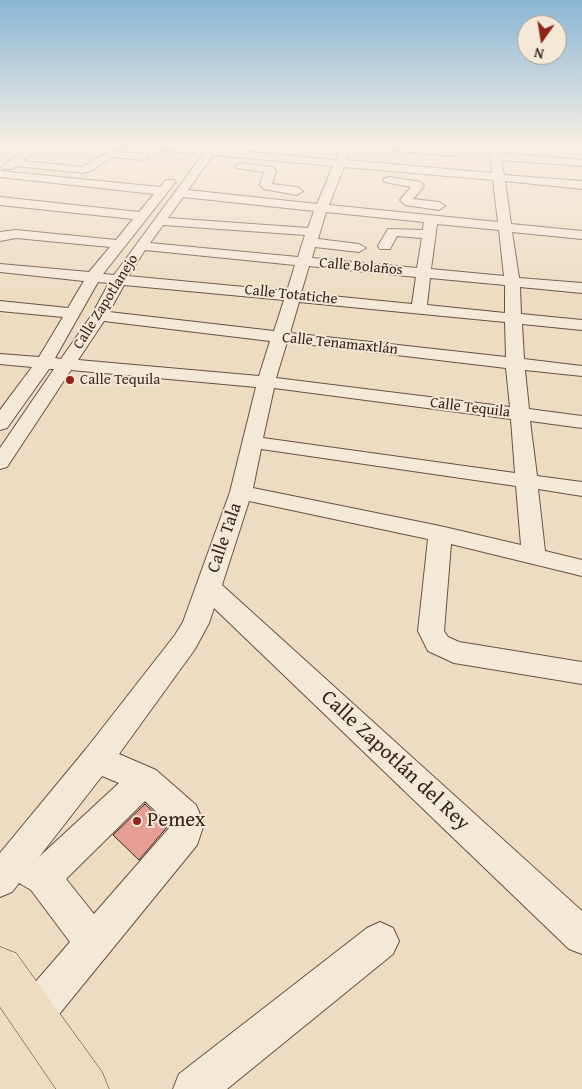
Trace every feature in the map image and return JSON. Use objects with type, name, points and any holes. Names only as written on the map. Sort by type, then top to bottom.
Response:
[{"type":"highway","points":[[0,969],[84,1089]]},
{"type":"street","name":"Calle Zapotlanejo","points":[[3,414],[44,363],[94,276],[160,195]]},
{"type":"street","name":"Calle Zapotlanejo","points":[[0,464],[99,316],[119,279],[178,195]]},
{"type":"street","name":"Calle Tala","points":[[19,873],[97,759],[185,642],[196,622],[241,492],[266,382],[325,195]]},
{"type":"street","points":[[373,195],[430,227]]},
{"type":"street","points":[[410,195],[406,200],[409,202],[454,207]]},
{"type":"street","points":[[503,195],[501,217],[512,281],[516,364],[534,556]]},
{"type":"street","points":[[0,201],[142,216]]},
{"type":"street","points":[[0,213],[26,204]]},
{"type":"street","points":[[385,246],[393,232],[501,217],[582,234]]},
{"type":"street","points":[[160,221],[309,245],[360,248]]},
{"type":"street","points":[[419,307],[430,227]]},
{"type":"street","points":[[0,237],[16,234],[119,244]]},
{"type":"street","name":"Calle Bolaños","points":[[141,246],[309,245],[424,272],[582,288]]},
{"type":"street","name":"Calle Totatiche","points":[[0,268],[419,307],[582,325]]},
{"type":"street","points":[[0,306],[73,313]]},
{"type":"street","name":"Calle Tenamaxtlán","points":[[99,316],[582,371]]},
{"type":"street","name":"Calle Tequila","points":[[0,359],[266,382],[582,422]]},
{"type":"street","points":[[252,442],[582,489]]},
{"type":"street","points":[[241,492],[440,534],[582,568]]},
{"type":"street","points":[[440,534],[431,630],[438,644],[454,652],[582,673]]},
{"type":"street","name":"Calle Zapotlán del Rey","points":[[208,587],[582,936]]},
{"type":"street","points":[[33,1015],[185,834],[187,824],[184,816],[145,780],[97,759]]},
{"type":"street","points":[[94,943],[19,873],[145,780]]},
{"type":"street","points":[[194,1089],[380,941]]},
{"type":"building","points":[[145,804],[168,826],[139,860],[113,835]]},
{"type":"place","name":"Calle Tequila","points":[[70,380]]},
{"type":"place","name":"Pemex","points":[[137,821]]}]
